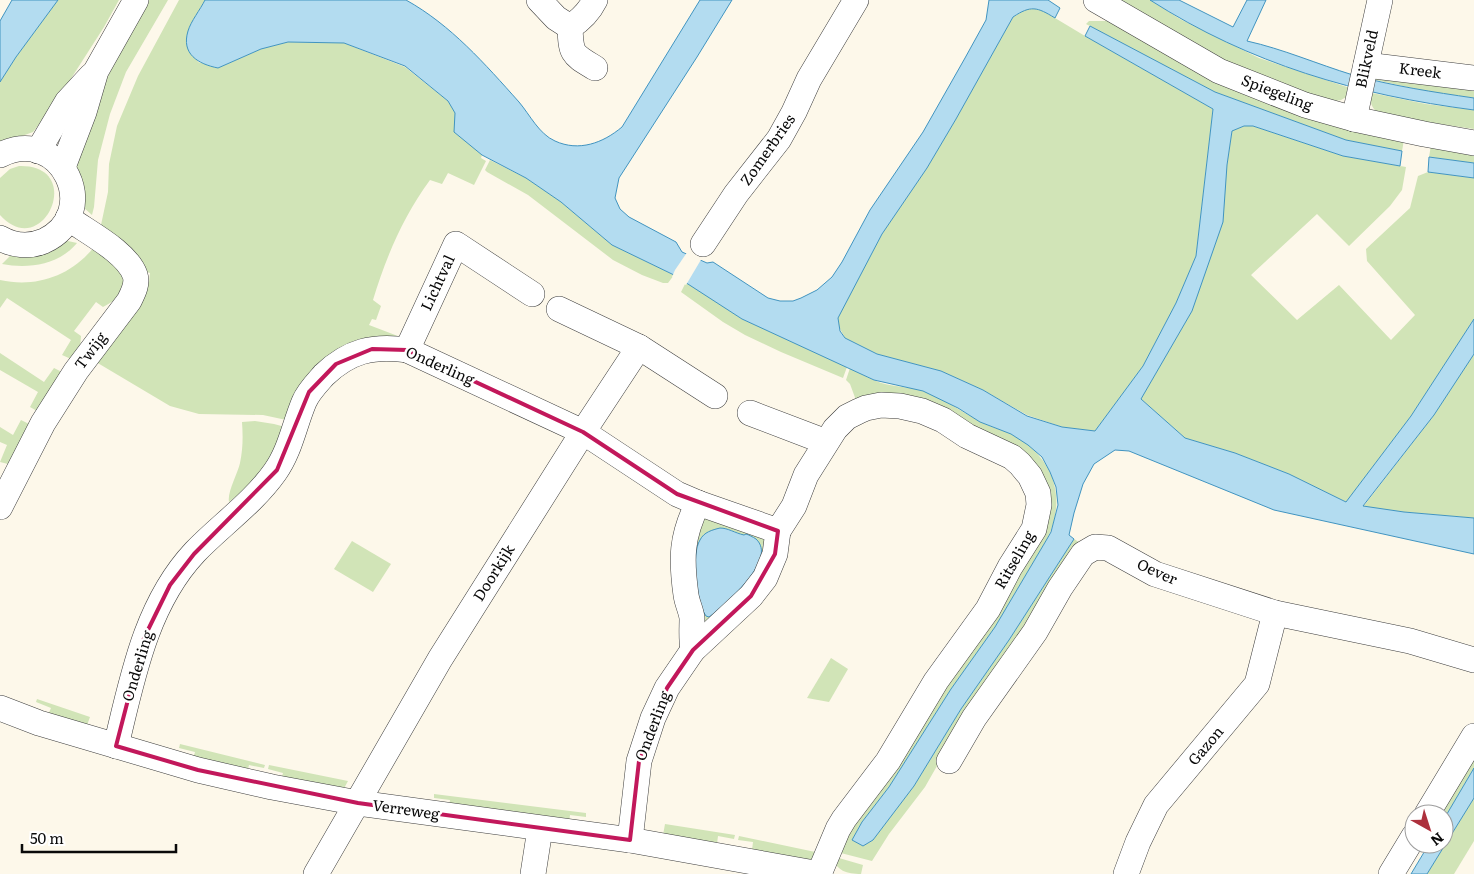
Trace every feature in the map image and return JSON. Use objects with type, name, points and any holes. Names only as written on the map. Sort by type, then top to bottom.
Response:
[{"type":"street","points":[[63,167],[84,112],[96,71],[136,0]]},
{"type":"street","points":[[539,0],[556,18],[570,27]]},
{"type":"street","points":[[570,27],[581,20],[590,10],[595,0]]},
{"type":"street","name":"Zomerbries","points":[[703,244],[736,194],[779,139],[809,79],[856,0]]},
{"type":"street","name":"Spiegeling","points":[[1096,0],[1219,71],[1305,105],[1354,119],[1474,143]]},
{"type":"street","name":"Blikveld","points":[[1354,119],[1380,0]]},
{"type":"street","points":[[570,27],[571,49],[579,58],[595,68]]},
{"type":"street","points":[[38,151],[67,102],[96,71]]},
{"type":"street","name":"Kreek","points":[[1363,77],[1474,78]]},
{"type":"street","points":[[0,155],[22,149],[38,151],[52,157],[63,167],[70,181],[73,196],[68,218],[53,236],[40,242],[24,245],[1,240]]},
{"type":"street","name":"Twijg","points":[[0,507],[44,424],[76,371],[130,301],[136,288],[136,276],[127,262],[68,218]]},
{"type":"street","name":"Lichtval","points":[[407,350],[456,244],[532,294]]},
{"type":"street","points":[[559,309],[640,347],[715,396]]},
{"type":"street","name":"Onderling","points":[[116,746],[144,638],[170,585],[194,554],[252,500],[276,470],[287,453],[309,392],[336,364],[349,356],[372,349],[388,347],[407,350],[583,432],[678,494],[698,503],[778,530],[775,554],[765,578],[751,596],[693,650],[667,688],[639,761],[630,840]]},
{"type":"street","name":"Doorkijk","points":[[316,874],[440,659],[583,432],[640,347]]},
{"type":"street","name":"Ritseling","points":[[778,530],[794,506],[806,475],[835,429],[847,417],[866,408],[881,405],[900,406],[922,411],[943,420],[967,436],[1012,457],[1030,476],[1038,493],[1039,506],[1034,528],[1010,567],[988,609],[936,681],[888,761],[844,818],[819,874]]},
{"type":"street","points":[[750,413],[826,442]]},
{"type":"street","points":[[693,650],[692,617],[686,598],[683,564],[684,541],[690,520],[698,503]]},
{"type":"street","name":"Oever","points":[[949,761],[974,718],[1035,632],[1060,588],[1083,554],[1095,547],[1108,548],[1155,574],[1275,613],[1410,641],[1474,660]]},
{"type":"street","name":"Gazon","points":[[1126,874],[1138,842],[1156,806],[1257,684],[1275,613]]},
{"type":"street","name":"Verreweg","points":[[0,708],[39,723],[198,770],[272,787],[358,803],[630,840],[819,874]]},
{"type":"street","points":[[1433,804],[1474,736]]},
{"type":"street","points":[[534,874],[540,829]]},
{"type":"street","points":[[1391,874],[1404,853]]},
{"type":"highlighted area","points":[[372,349],[407,350],[583,432],[677,494],[778,531],[775,554],[751,596],[693,650],[667,688],[639,761],[630,840],[358,803],[198,770],[116,746],[144,638],[170,585],[194,554],[277,470],[309,392],[336,364]]},
{"type":"green space","points":[[58,0],[119,0],[56,102],[33,132],[0,144],[0,82]]},
{"type":"green space","points":[[148,0],[168,0],[126,72],[110,114],[98,160],[92,215],[83,207],[77,167],[77,147],[109,74]]},
{"type":"green space","points":[[179,0],[205,0],[188,31],[198,62],[218,68],[261,49],[288,42],[344,43],[405,67],[448,101],[455,113],[455,132],[482,155],[481,158],[486,161],[474,185],[448,173],[442,184],[430,180],[420,194],[396,238],[373,300],[381,306],[376,320],[372,319],[369,325],[403,338],[367,344],[291,421],[263,415],[199,414],[170,406],[96,362],[147,282],[149,282],[150,273],[147,272],[138,257],[101,225],[108,192],[109,164],[117,126],[138,76]]},
{"type":"green space","points":[[1111,0],[1150,0],[1180,19],[1259,58],[1350,88],[1348,96],[1341,100],[1329,102],[1218,60]]},
{"type":"green space","points":[[1027,9],[1040,9],[1213,109],[1196,256],[1176,303],[1143,366],[1095,431],[1062,427],[1027,415],[983,390],[941,371],[877,354],[845,338],[839,327],[838,318],[840,312],[882,234],[927,168],[1013,17]]},
{"type":"green space","points":[[1089,21],[1107,21],[1404,140],[1402,151],[1346,140],[1215,92],[1086,24]]},
{"type":"green space","points":[[1376,76],[1474,86],[1474,98],[1430,92],[1371,79]]},
{"type":"green space","points":[[1372,93],[1426,104],[1474,110],[1474,129],[1379,115],[1372,105]]},
{"type":"green space","points":[[1244,126],[1253,126],[1343,156],[1406,167],[1402,190],[1390,206],[1349,246],[1317,214],[1251,275],[1297,320],[1339,285],[1391,340],[1415,315],[1367,261],[1366,249],[1410,208],[1418,176],[1428,172],[1474,178],[1474,319],[1411,416],[1346,502],[1289,474],[1235,453],[1185,438],[1141,399],[1192,311],[1227,165],[1232,131]]},
{"type":"green space","points":[[1431,145],[1474,150],[1474,163],[1429,157]]},
{"type":"green space","points":[[490,160],[526,178],[561,202],[612,245],[674,275],[668,283],[663,283],[642,275],[613,260],[528,195],[487,172],[485,170]]},
{"type":"green space","points":[[19,166],[39,170],[51,180],[54,193],[51,208],[43,220],[31,227],[16,227],[0,215],[0,178],[10,169]]},
{"type":"green space","points":[[68,241],[77,243],[70,250],[52,261],[22,266],[2,264],[11,255]]},
{"type":"green space","points":[[94,247],[112,260],[122,276],[123,284],[121,293],[114,300],[103,307],[96,302],[74,331],[81,336],[80,349],[71,359],[62,355],[71,340],[7,298],[0,308],[0,280],[27,282],[52,277],[75,266]]},
{"type":"green space","points":[[686,282],[742,319],[847,367],[843,378],[781,352],[723,322],[681,292]]},
{"type":"green space","points":[[0,353],[44,382],[54,368],[62,374],[37,411],[30,407],[38,392],[0,370]]},
{"type":"green space","points":[[1474,354],[1474,518],[1363,507],[1434,415]]},
{"type":"green space","points":[[850,368],[881,383],[930,394],[983,423],[1011,434],[1037,454],[1053,479],[1056,493],[1056,508],[1047,539],[995,627],[951,689],[889,787],[862,822],[852,840],[863,846],[873,840],[914,786],[961,709],[1009,640],[1074,539],[1082,544],[962,722],[925,787],[889,834],[872,861],[833,851],[1040,532],[1021,453],[857,403],[850,384],[846,380]]},
{"type":"green space","points":[[21,420],[29,424],[8,464],[0,462],[7,445],[0,442],[0,427],[13,435]]},
{"type":"green space","points":[[255,421],[289,428],[240,504],[235,497],[229,502],[241,458],[242,422]]},
{"type":"green space","points":[[700,516],[768,539],[765,564],[699,637],[690,578]],"holes":[[[727,529],[758,541],[759,561],[747,582],[713,614],[703,611],[701,601]]]},
{"type":"green space","points":[[352,541],[391,564],[373,592],[334,569]]},
{"type":"green space","points":[[831,658],[848,669],[829,702],[807,698]]},
{"type":"green space","points":[[37,699],[90,717],[86,728],[48,715],[51,708],[36,702]]},
{"type":"green space","points":[[180,744],[265,765],[264,768],[249,765],[247,773],[193,759],[195,752],[179,748]]},
{"type":"green space","points":[[1474,749],[1474,768],[1453,804],[1442,804]]},
{"type":"green space","points":[[269,765],[348,781],[342,792],[281,780],[283,773],[268,769]]},
{"type":"green space","points":[[434,794],[586,813],[586,817],[570,815],[569,823],[449,808],[450,800],[434,798]]},
{"type":"green space","points":[[1474,798],[1474,841],[1454,874],[1427,874],[1439,854],[1454,854],[1454,830]]},
{"type":"green space","points":[[665,824],[735,835],[734,839],[718,836],[717,844],[663,835]]},
{"type":"green space","points":[[739,836],[820,853],[811,861],[752,850],[753,842],[738,840]]},
{"type":"green space","points":[[832,856],[863,865],[861,874],[843,871],[836,865]]},
{"type":"water","points":[[12,0],[58,0],[0,82],[0,21]]},
{"type":"water","points":[[205,0],[406,0],[438,21],[467,46],[519,102],[544,134],[564,144],[582,146],[599,141],[622,127],[700,0],[732,0],[619,178],[615,198],[620,209],[629,217],[676,242],[682,252],[707,263],[713,262],[768,298],[780,301],[793,301],[817,290],[832,277],[842,262],[870,210],[923,132],[965,58],[986,20],[989,0],[1048,0],[1060,8],[1055,18],[1034,9],[1029,9],[1013,17],[927,168],[882,234],[838,318],[840,331],[845,338],[877,354],[941,371],[983,390],[1027,416],[1062,427],[1095,431],[1143,366],[1176,303],[1196,256],[1213,109],[1085,36],[1090,26],[1215,92],[1346,140],[1402,151],[1400,166],[1343,156],[1253,126],[1244,126],[1232,131],[1227,165],[1223,222],[1192,311],[1141,399],[1185,438],[1235,453],[1289,474],[1346,502],[1411,416],[1474,319],[1474,354],[1434,415],[1363,506],[1404,512],[1474,518],[1474,554],[1274,510],[1129,451],[1115,450],[1094,464],[1083,484],[1069,535],[1074,539],[1009,640],[961,709],[914,786],[873,840],[863,846],[852,840],[862,822],[889,787],[951,689],[995,627],[1051,532],[1058,505],[1056,487],[1042,457],[1011,434],[980,422],[958,408],[923,391],[874,380],[742,319],[674,275],[612,245],[561,202],[526,178],[482,155],[454,132],[455,113],[448,101],[405,66],[344,43],[288,42],[261,49],[218,68],[198,61],[189,52],[186,39],[191,23]]},
{"type":"water","points":[[1150,0],[1179,0],[1233,27],[1247,0],[1266,0],[1247,41],[1368,79],[1474,98],[1474,110],[1388,95],[1306,73],[1226,42]]},
{"type":"water","points":[[1429,157],[1474,163],[1474,178],[1428,172]]},
{"type":"water","points":[[720,528],[746,534],[756,539],[761,547],[761,557],[748,580],[709,617],[706,616],[703,609],[697,589],[695,567],[697,547],[704,535]]},
{"type":"water","points":[[1474,768],[1474,798],[1454,830],[1453,804]]},
{"type":"water","points":[[1423,854],[1439,854],[1427,874],[1411,874]]},
{"type":"pier","points":[[688,251],[702,258],[686,285],[672,277]]}]
